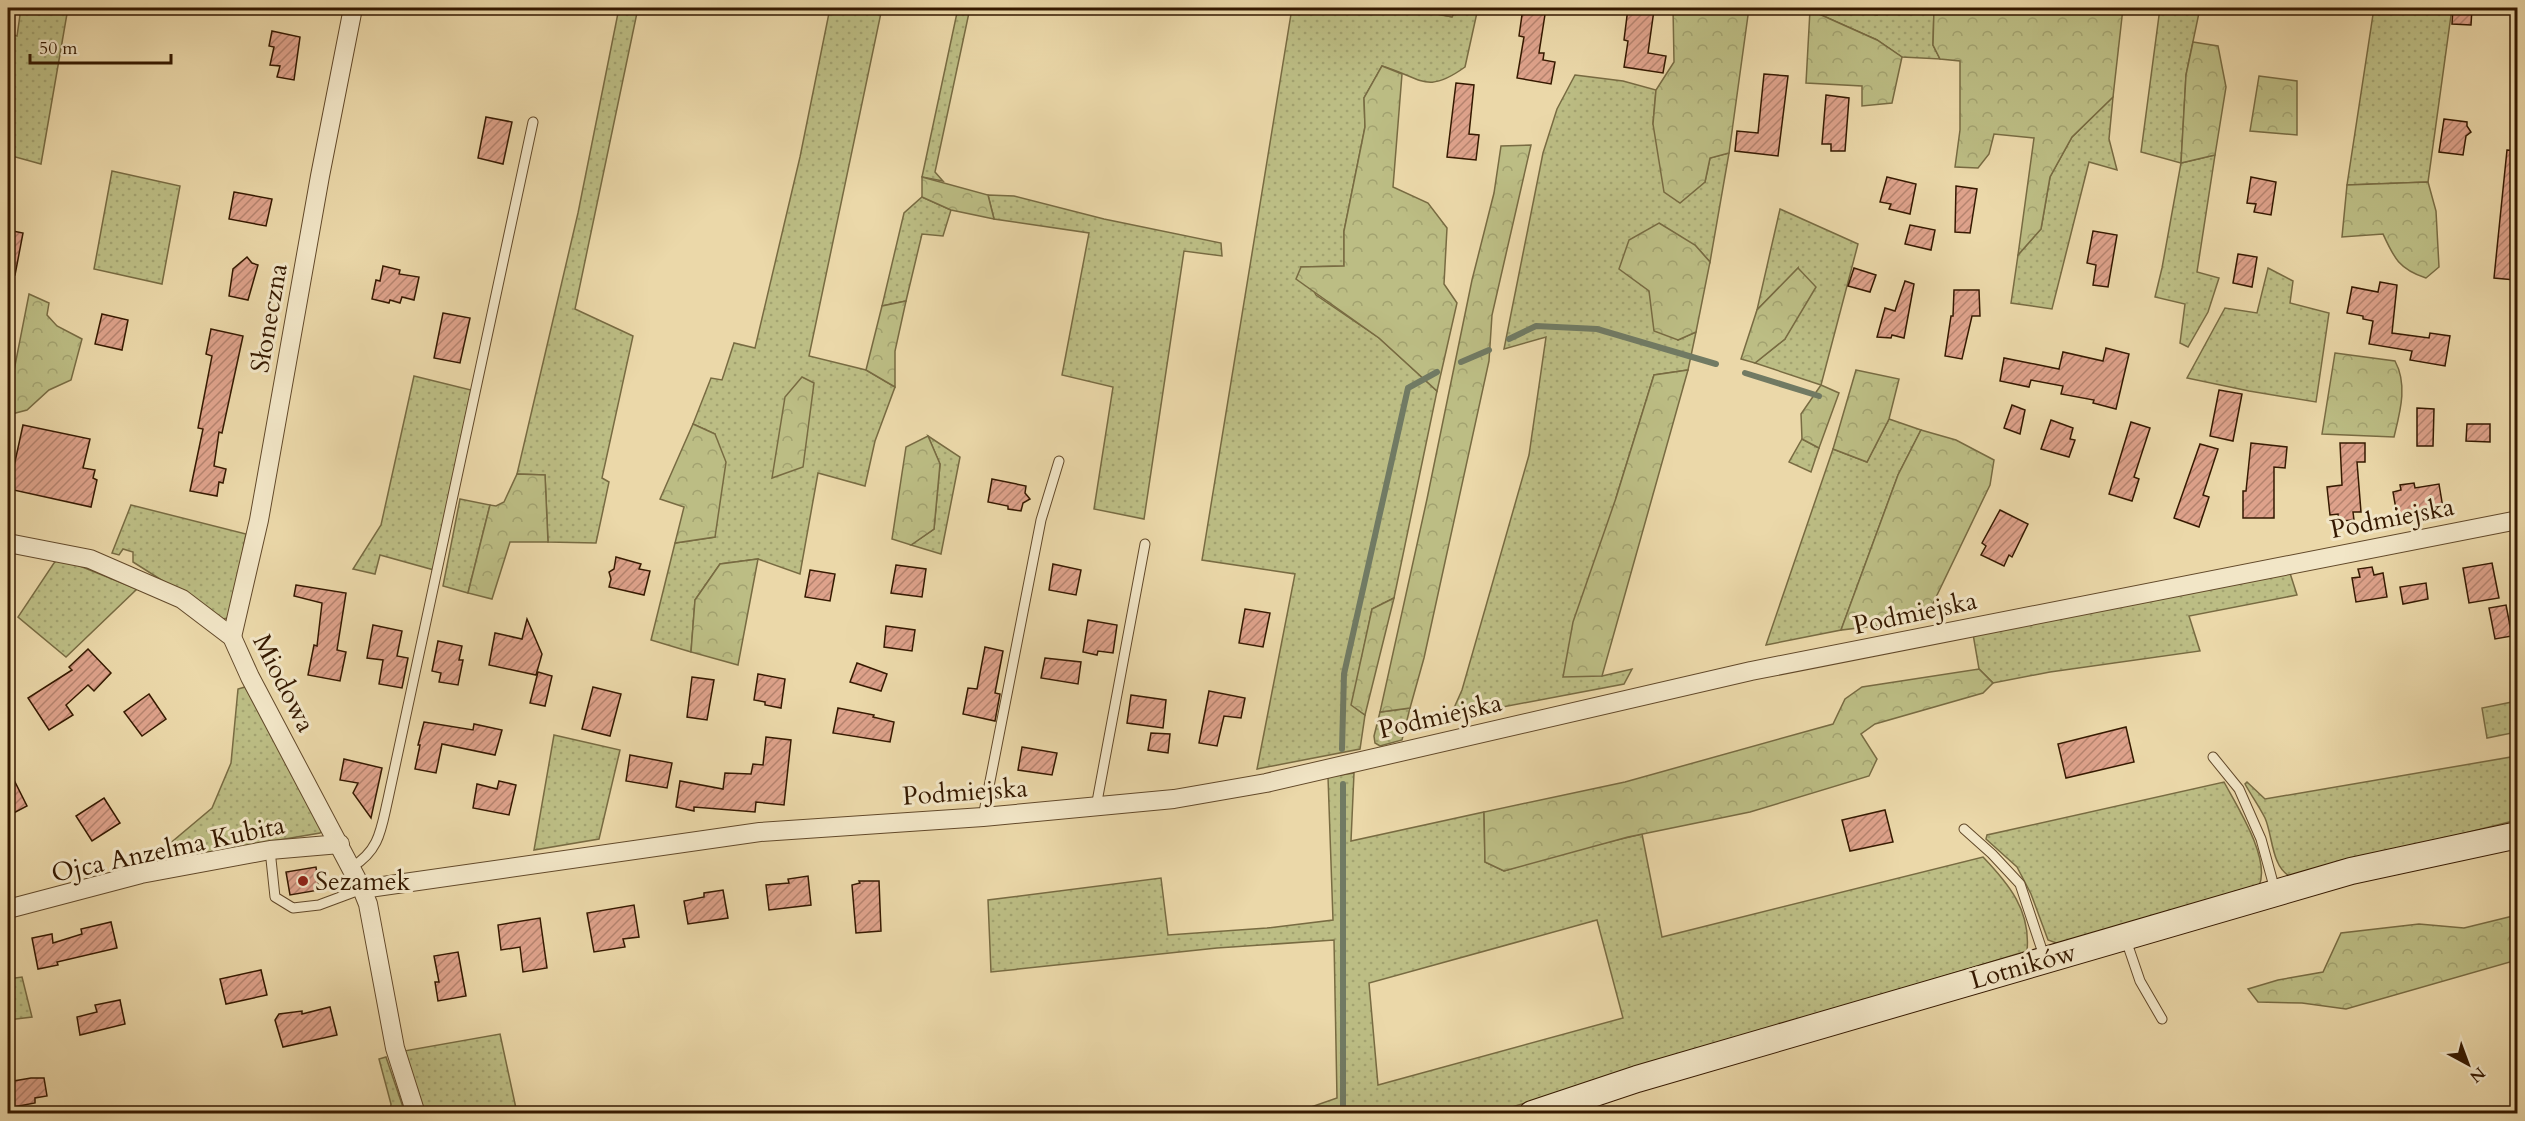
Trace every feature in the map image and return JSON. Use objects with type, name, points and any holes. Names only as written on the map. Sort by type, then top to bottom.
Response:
[{"type":"street","name":"Słoneczna","points":[[232,636],[259,520],[320,176],[353,8]]},
{"type":"street","name":"Podmiejska","points":[[362,889],[760,832],[983,817],[1174,799],[1266,783],[1751,671],[2517,520]]},
{"type":"street","name":"Miodowa","points":[[8,543],[90,559],[182,599],[232,636],[250,677],[352,867],[368,904],[395,1048],[416,1113]]},
{"type":"street","name":"Lotników","points":[[1532,1113],[1637,1079],[2276,892],[2351,871],[2517,835]]},
{"type":"street","name":"Ojca Anzelma Kubita","points":[[8,909],[141,874],[270,850],[340,844]]},
{"type":"lane","points":[[352,867],[366,859],[377,844],[383,821],[533,122]]},
{"type":"lane","points":[[983,817],[1041,520],[1059,461]]},
{"type":"lane","points":[[1096,807],[1145,544]]},
{"type":"lane","points":[[2213,757],[2239,789],[2261,839],[2276,892]]},
{"type":"lane","points":[[1964,829],[2020,884],[2045,960]]},
{"type":"lane","points":[[270,850],[275,897],[293,908],[319,905],[362,889]]},
{"type":"lane","points":[[2125,937],[2140,981],[2162,1019]]},
{"type":"green space","points":[[21,8],[68,8],[41,164],[8,155],[8,33],[17,36]]},
{"type":"green space","points":[[619,8],[638,8],[575,309],[633,336],[602,478],[609,482],[596,543],[548,542],[545,475],[517,474],[578,213]]},
{"type":"green space","points":[[830,8],[882,8],[809,356],[866,370],[895,387],[875,441],[865,486],[818,473],[800,574],[758,559],[720,564],[695,600],[691,652],[651,640],[675,543],[715,537],[715,434],[693,424],[711,378],[722,380],[734,343],[755,348],[800,157]]},
{"type":"green space","points":[[958,8],[970,8],[935,172],[943,181],[922,177]]},
{"type":"green space","points":[[1292,8],[1406,8],[1452,17],[1457,8],[1478,8],[1465,67],[1452,75],[1441,80],[1424,82],[1382,66],[1364,98],[1365,127],[1344,231],[1344,266],[1301,267],[1316,295],[1379,338],[1437,391],[1394,598],[1372,609],[1352,705],[1365,715],[1360,749],[1257,769],[1295,574],[1202,560]]},
{"type":"green space","points":[[1406,8],[1457,8],[1452,17]]},
{"type":"green space","points":[[1673,8],[1749,8],[1729,153],[1710,158],[1705,182],[1680,203],[1664,192],[1653,124],[1656,90],[1674,62]]},
{"type":"green space","points":[[1799,8],[1855,8],[1877,15],[1878,8],[1934,8],[1933,45],[1940,59],[1902,57],[1877,40],[1810,10]]},
{"type":"green space","points":[[1934,8],[2123,8],[2113,97],[2072,137],[2050,177],[2041,229],[2018,255],[2034,138],[1994,134],[1989,154],[1978,168],[1955,167],[1960,130],[1960,61],[1940,59],[1933,45]]},
{"type":"green space","points":[[2160,8],[2200,8],[2186,75],[2181,163],[2141,152]]},
{"type":"green space","points":[[2374,8],[2452,8],[2428,182],[2347,185]]},
{"type":"green space","points":[[1810,10],[1877,40],[1902,57],[1892,103],[1862,106],[1862,86],[1806,83]]},
{"type":"green space","points":[[2193,42],[2218,46],[2226,87],[2215,155],[2181,163],[2186,75]]},
{"type":"green space","points":[[1382,66],[1402,74],[1393,187],[1428,203],[1447,228],[1444,284],[1457,303],[1437,391],[1379,338],[1296,279],[1301,267],[1344,266],[1344,231],[1365,127],[1364,98]]},
{"type":"green space","points":[[1575,75],[1623,81],[1656,90],[1653,124],[1705,182],[1710,158],[1729,153],[1710,262],[1695,245],[1649,291],[1678,340],[1696,332],[1688,370],[1654,375],[1616,498],[1602,676],[1632,669],[1624,684],[1450,717],[1462,690],[1529,455],[1546,337],[1504,349],[1543,153],[1557,109]]},
{"type":"green space","points":[[2259,76],[2297,81],[2297,135],[2250,131]]},
{"type":"green space","points":[[2113,97],[2109,139],[2117,170],[2089,162],[2052,309],[2011,303],[2018,255],[2041,229],[2050,177],[2072,137]]},
{"type":"green space","points":[[1531,145],[1492,315],[1489,361],[1424,658],[1410,708],[1380,712],[1472,280],[1494,193],[1501,146]]},
{"type":"green space","points":[[2215,155],[2197,272],[2219,278],[2208,312],[2188,347],[2180,343],[2185,304],[2155,297],[2181,163]]},
{"type":"green space","points":[[112,171],[180,186],[162,284],[94,269]]},
{"type":"green space","points":[[922,177],[988,195],[994,219],[951,210],[922,197]]},
{"type":"green space","points":[[2428,182],[2436,211],[2439,267],[2426,278],[2409,271],[2398,262],[2383,234],[2342,237],[2347,185]]},
{"type":"green space","points":[[988,195],[1014,196],[1104,219],[1221,243],[1222,256],[1184,251],[1144,519],[1094,509],[1113,387],[1062,375],[1089,233],[994,219]]},
{"type":"green space","points":[[922,197],[951,210],[943,236],[922,234],[906,301],[882,306],[904,213]]},
{"type":"green space","points":[[1780,209],[1858,244],[1821,385],[1755,363],[1785,339],[1798,268],[1757,310]]},
{"type":"green space","points":[[1659,223],[1695,245],[1710,262],[1696,332],[1678,340],[1654,331],[1649,291],[1619,269],[1629,240]]},
{"type":"green space","points":[[1798,268],[1816,287],[1785,339],[1755,363],[1741,359],[1757,310]]},
{"type":"green space","points":[[2268,268],[2293,281],[2290,303],[2329,313],[2316,402],[2187,378],[2225,308],[2257,313]]},
{"type":"green space","points":[[29,294],[49,303],[47,315],[57,326],[82,339],[71,380],[49,390],[27,410],[8,415],[8,401]]},
{"type":"green space","points":[[906,301],[895,351],[895,387],[866,370],[882,306]]},
{"type":"green space","points":[[2335,353],[2395,361],[2402,389],[2394,437],[2322,434]]},
{"type":"green space","points":[[1688,370],[1602,676],[1563,677],[1573,622],[1616,498],[1654,375]]},
{"type":"green space","points":[[1856,370],[1899,379],[1889,419],[1867,462],[1833,449]]},
{"type":"green space","points":[[414,376],[471,390],[434,570],[380,555],[375,574],[353,569],[381,525]]},
{"type":"green space","points":[[802,377],[814,383],[803,467],[772,478],[785,397]]},
{"type":"green space","points":[[1821,385],[1839,393],[1819,448],[1802,439],[1801,414]]},
{"type":"green space","points":[[1889,419],[1921,430],[1898,475],[1841,630],[1766,645],[1833,449],[1867,462]]},
{"type":"green space","points":[[693,424],[715,434],[726,462],[715,537],[675,543],[684,507],[660,499]]},
{"type":"green space","points":[[1921,430],[1956,440],[1994,460],[1990,485],[1925,620],[1841,630],[1898,475]]},
{"type":"green space","points":[[928,436],[960,457],[941,554],[911,545],[934,529],[940,464]]},
{"type":"green space","points":[[928,436],[940,464],[934,529],[911,545],[892,539],[906,447]]},
{"type":"green space","points":[[1802,439],[1819,448],[1811,472],[1789,462]]},
{"type":"green space","points":[[517,474],[545,475],[548,542],[510,542],[492,599],[468,593],[490,505],[496,506],[504,502]]},
{"type":"green space","points":[[460,499],[490,505],[468,593],[443,586]]},
{"type":"green space","points":[[131,505],[246,534],[232,610],[228,618],[223,619],[133,562],[133,552],[123,549],[119,555],[112,553]]},
{"type":"green space","points":[[60,558],[137,589],[66,657],[18,617],[54,563]]},
{"type":"green space","points":[[758,559],[738,665],[691,652],[695,600],[720,564]]},
{"type":"green space","points":[[2289,570],[2297,595],[2189,616],[2200,651],[2050,672],[1993,683],[1979,669],[1973,634]]},
{"type":"green space","points":[[1394,598],[1365,715],[1351,705],[1372,609]]},
{"type":"green space","points":[[1979,669],[1993,683],[1983,693],[1875,724],[1861,734],[1877,759],[1869,776],[1750,812],[1628,837],[1504,871],[1485,862],[1484,812],[1625,782],[1833,724],[1845,699],[1862,687]]},
{"type":"green space","points":[[245,687],[325,827],[320,833],[163,860],[155,856],[212,808],[231,763],[238,689]]},
{"type":"green space","points":[[2517,701],[2517,732],[2487,738],[2482,708]]},
{"type":"green space","points":[[1410,708],[1402,740],[1380,746],[1375,743],[1374,736],[1380,712]]},
{"type":"green space","points":[[554,735],[620,750],[599,839],[534,850]]},
{"type":"green space","points":[[2517,756],[2517,820],[2291,877],[2284,872],[2276,859],[2268,825],[2245,784],[2247,782],[2265,799]]},
{"type":"green space","points":[[1354,773],[1351,841],[1484,812],[1485,862],[1504,871],[1566,852],[1642,834],[1662,937],[1983,857],[2009,888],[2022,911],[2027,951],[1492,1113],[1291,1114],[1337,1098],[1334,940],[1217,948],[991,972],[988,900],[1161,878],[1168,935],[1267,928],[1333,920],[1328,777]],"holes":[[[1597,920],[1623,1018],[1378,1085],[1369,983]]]},
{"type":"green space","points":[[2224,782],[2257,848],[2261,875],[2259,886],[2059,944],[2048,940],[2031,894],[2017,867],[1986,839],[1987,835]]},
{"type":"green space","points":[[2517,915],[2517,960],[2346,1009],[2302,1003],[2258,1002],[2248,989],[2278,980],[2323,972],[2341,933],[2419,924],[2464,928]]},
{"type":"green space","points":[[22,977],[32,1017],[8,1020],[8,979]]},
{"type":"green space","points":[[500,1034],[517,1113],[424,1113],[404,1051]]},
{"type":"green space","points":[[386,1057],[405,1113],[390,1113],[391,1104],[379,1059]]},
{"type":"building","points":[[1523,8],[1546,8],[1539,53],[1544,53],[1543,60],[1555,62],[1551,84],[1517,78],[1524,37],[1519,36]]},
{"type":"building","points":[[1628,8],[1654,10],[1648,53],[1666,56],[1663,73],[1624,67],[1628,41],[1624,40]]},
{"type":"building","points":[[2453,8],[2472,8],[2471,25],[2452,24]]},
{"type":"building","points":[[272,31],[300,37],[294,80],[277,77],[280,66],[270,65],[274,47],[269,46]]},
{"type":"building","points":[[1764,74],[1788,76],[1778,156],[1735,151],[1737,131],[1758,133]]},
{"type":"building","points":[[1456,83],[1474,85],[1469,134],[1479,135],[1476,160],[1447,157]]},
{"type":"building","points":[[1826,95],[1849,98],[1845,151],[1831,151],[1831,144],[1822,144]]},
{"type":"building","points":[[486,117],[512,122],[503,164],[478,158]]},
{"type":"building","points":[[2444,119],[2467,122],[2471,132],[2466,136],[2463,155],[2439,152]]},
{"type":"building","points":[[2507,150],[2517,151],[2515,280],[2494,278]]},
{"type":"building","points":[[1887,177],[1916,184],[1910,214],[1889,209],[1891,204],[1880,202]]},
{"type":"building","points":[[2251,177],[2276,182],[2271,215],[2254,212],[2256,204],[2247,203]]},
{"type":"building","points":[[1956,186],[1977,189],[1970,233],[1955,232]]},
{"type":"building","points":[[234,192],[272,199],[266,226],[229,219]]},
{"type":"building","points":[[1910,225],[1935,230],[1931,250],[1905,244]]},
{"type":"building","points":[[8,230],[23,233],[15,275],[8,275]]},
{"type":"building","points":[[2093,231],[2117,235],[2108,287],[2093,285],[2096,265],[2087,263]]},
{"type":"building","points":[[2238,254],[2257,257],[2252,287],[2233,283]]},
{"type":"building","points":[[247,257],[252,263],[258,265],[248,300],[229,296],[233,269]]},
{"type":"building","points":[[383,266],[400,270],[399,274],[419,277],[414,300],[402,297],[400,303],[390,300],[389,303],[372,299],[376,280],[380,281]]},
{"type":"building","points":[[1854,268],[1876,275],[1870,292],[1848,286]]},
{"type":"building","points":[[1905,281],[1914,284],[1904,338],[1892,335],[1891,338],[1877,337],[1885,308],[1895,311]]},
{"type":"building","points":[[2380,282],[2397,285],[2392,333],[2429,338],[2430,333],[2450,336],[2445,366],[2410,360],[2412,351],[2369,344],[2373,321],[2363,319],[2363,316],[2347,313],[2352,287],[2378,292]]},
{"type":"building","points":[[1954,290],[1979,290],[1980,316],[1972,316],[1962,359],[1945,356],[1951,316],[1953,316]]},
{"type":"building","points":[[443,313],[470,318],[460,363],[434,358]]},
{"type":"building","points":[[102,314],[128,320],[122,350],[95,344]]},
{"type":"building","points":[[211,329],[243,336],[222,433],[219,432],[214,466],[226,469],[223,483],[219,482],[217,496],[190,491],[203,429],[198,428],[212,356],[206,354]]},
{"type":"building","points":[[2106,348],[2129,354],[2116,409],[2093,403],[2094,400],[2061,394],[2063,386],[2031,380],[2029,387],[2000,381],[2004,358],[2059,369],[2063,352],[2103,361]]},
{"type":"building","points":[[2219,390],[2242,394],[2233,441],[2210,436]]},
{"type":"building","points":[[2012,405],[2025,410],[2020,434],[2004,428]]},
{"type":"building","points":[[2417,408],[2434,409],[2433,446],[2417,446]]},
{"type":"building","points":[[2051,420],[2073,428],[2070,439],[2075,440],[2069,457],[2041,449]]},
{"type":"building","points":[[2131,422],[2150,428],[2134,477],[2139,479],[2132,501],[2109,494]]},
{"type":"building","points":[[2467,424],[2490,424],[2490,442],[2466,441]]},
{"type":"building","points":[[23,425],[90,439],[83,468],[95,470],[93,478],[97,480],[91,507],[9,489]]},
{"type":"building","points":[[2251,443],[2287,447],[2285,468],[2274,467],[2274,518],[2243,518],[2243,491],[2246,491]]},
{"type":"building","points":[[2340,443],[2365,443],[2365,462],[2357,462],[2361,512],[2353,512],[2354,520],[2339,521],[2338,514],[2330,515],[2327,487],[2342,485]]},
{"type":"building","points":[[2200,444],[2218,449],[2203,495],[2209,497],[2199,527],[2174,518]]},
{"type":"building","points":[[992,479],[1026,486],[1025,493],[1030,499],[1023,503],[1021,511],[988,502]]},
{"type":"building","points":[[2414,483],[2415,488],[2439,484],[2443,508],[2397,515],[2393,492],[2401,490],[2400,485]]},
{"type":"building","points":[[2000,510],[2028,524],[2012,557],[2009,555],[2004,566],[1981,555],[1986,546],[1982,543]]},
{"type":"building","points":[[616,557],[641,564],[639,569],[650,571],[644,595],[609,587],[611,579],[609,572],[614,569]]},
{"type":"building","points":[[2492,563],[2499,598],[2469,603],[2463,568]]},
{"type":"building","points":[[1053,564],[1081,570],[1076,595],[1049,590]]},
{"type":"building","points":[[896,565],[926,569],[922,597],[891,593]]},
{"type":"building","points":[[2372,567],[2374,575],[2383,573],[2387,597],[2356,602],[2352,578],[2360,577],[2358,569]]},
{"type":"building","points":[[810,570],[835,574],[830,601],[805,597]]},
{"type":"building","points":[[2426,583],[2428,599],[2403,604],[2400,587]]},
{"type":"building","points":[[296,585],[346,593],[337,650],[346,652],[340,681],[308,675],[314,645],[317,646],[322,603],[294,596]]},
{"type":"building","points":[[2506,605],[2512,636],[2495,639],[2489,608]]},
{"type":"building","points":[[1245,609],[1270,613],[1263,647],[1239,643]]},
{"type":"building","points":[[527,619],[542,654],[536,675],[489,665],[495,633],[522,639]]},
{"type":"building","points":[[1088,620],[1117,625],[1113,653],[1098,651],[1097,655],[1083,652]]},
{"type":"building","points":[[373,625],[402,631],[397,656],[408,658],[402,688],[379,684],[383,660],[367,658]]},
{"type":"building","points":[[886,626],[915,630],[912,651],[884,647]]},
{"type":"building","points":[[438,641],[462,646],[459,660],[463,660],[458,685],[439,682],[441,673],[432,671]]},
{"type":"building","points":[[985,647],[1003,651],[995,693],[1000,694],[995,721],[963,714],[968,688],[977,689]]},
{"type":"building","points":[[88,649],[111,673],[94,691],[88,685],[66,705],[73,715],[49,730],[28,698],[72,670],[69,667]]},
{"type":"building","points":[[1045,658],[1081,662],[1078,684],[1041,678]]},
{"type":"building","points":[[857,663],[887,674],[881,691],[850,682]]},
{"type":"building","points":[[538,672],[552,676],[545,706],[530,703]]},
{"type":"building","points":[[758,674],[785,679],[781,708],[754,700]]},
{"type":"building","points":[[692,677],[714,680],[707,720],[687,717]]},
{"type":"building","points":[[593,687],[621,694],[610,736],[582,729]]},
{"type":"building","points":[[1209,691],[1245,698],[1241,718],[1224,716],[1217,746],[1199,743]]},
{"type":"building","points":[[149,694],[166,719],[142,736],[124,712]]},
{"type":"building","points":[[1131,695],[1166,700],[1163,728],[1127,723]]},
{"type":"building","points":[[838,708],[874,715],[873,717],[894,722],[890,742],[833,733]]},
{"type":"building","points":[[424,722],[473,730],[474,724],[502,730],[495,755],[442,744],[436,773],[415,769]]},
{"type":"building","points":[[2126,727],[2134,762],[2066,778],[2058,744]]},
{"type":"building","points":[[1151,733],[1170,734],[1168,753],[1148,750]]},
{"type":"building","points":[[766,737],[791,740],[784,805],[756,802],[755,812],[694,807],[694,811],[676,807],[680,781],[723,789],[725,773],[751,774],[753,764],[763,765]]},
{"type":"building","points":[[1022,747],[1057,753],[1052,775],[1018,770]]},
{"type":"building","points":[[630,755],[672,763],[667,788],[626,781]]},
{"type":"building","points":[[344,759],[382,768],[371,818],[353,793],[358,783],[340,780]]},
{"type":"building","points":[[8,768],[27,806],[8,816]]},
{"type":"building","points":[[499,781],[516,785],[509,815],[473,808],[477,784],[497,789]]},
{"type":"building","points":[[104,798],[120,823],[92,841],[76,816]]},
{"type":"building","points":[[1885,810],[1893,842],[1850,851],[1842,820]]},
{"type":"building","name":"Sezamek","points":[[316,867],[319,890],[290,895],[286,872]]},
{"type":"building","points":[[808,876],[811,905],[769,910],[766,885],[789,883],[788,879]]},
{"type":"building","points":[[859,881],[879,881],[881,931],[856,933],[852,885],[860,883]]},
{"type":"building","points":[[723,890],[728,918],[688,924],[684,901],[704,897],[704,893]]},
{"type":"building","points":[[634,905],[639,937],[623,939],[625,947],[594,952],[587,913]]},
{"type":"building","points":[[540,918],[547,968],[523,972],[520,947],[501,950],[498,925]]},
{"type":"building","points":[[111,922],[117,948],[57,962],[58,965],[38,969],[32,938],[52,934],[53,943],[82,934],[81,929]]},
{"type":"building","points":[[458,952],[466,996],[438,1001],[435,982],[439,982],[434,956]]},
{"type":"building","points":[[261,970],[267,995],[226,1004],[220,979]]},
{"type":"building","points":[[120,1000],[125,1024],[80,1035],[77,1017],[97,1012],[95,1005]]},
{"type":"building","points":[[330,1007],[337,1035],[283,1047],[275,1020],[279,1014],[302,1011],[302,1014]]},
{"type":"building","points":[[44,1078],[47,1096],[35,1098],[35,1103],[8,1108],[8,1082]]},
{"type":"waterway","points":[[1509,339],[1536,326],[1597,329],[1716,364]]},
{"type":"waterway","points":[[1461,362],[1489,350]]},
{"type":"waterway","points":[[1342,749],[1344,674],[1408,388],[1437,372]]},
{"type":"waterway","points":[[1745,373],[1819,396]]},
{"type":"waterway","points":[[1343,784],[1343,1106]]},
{"type":"place","name":"Sezamek","points":[[303,881]]}]
